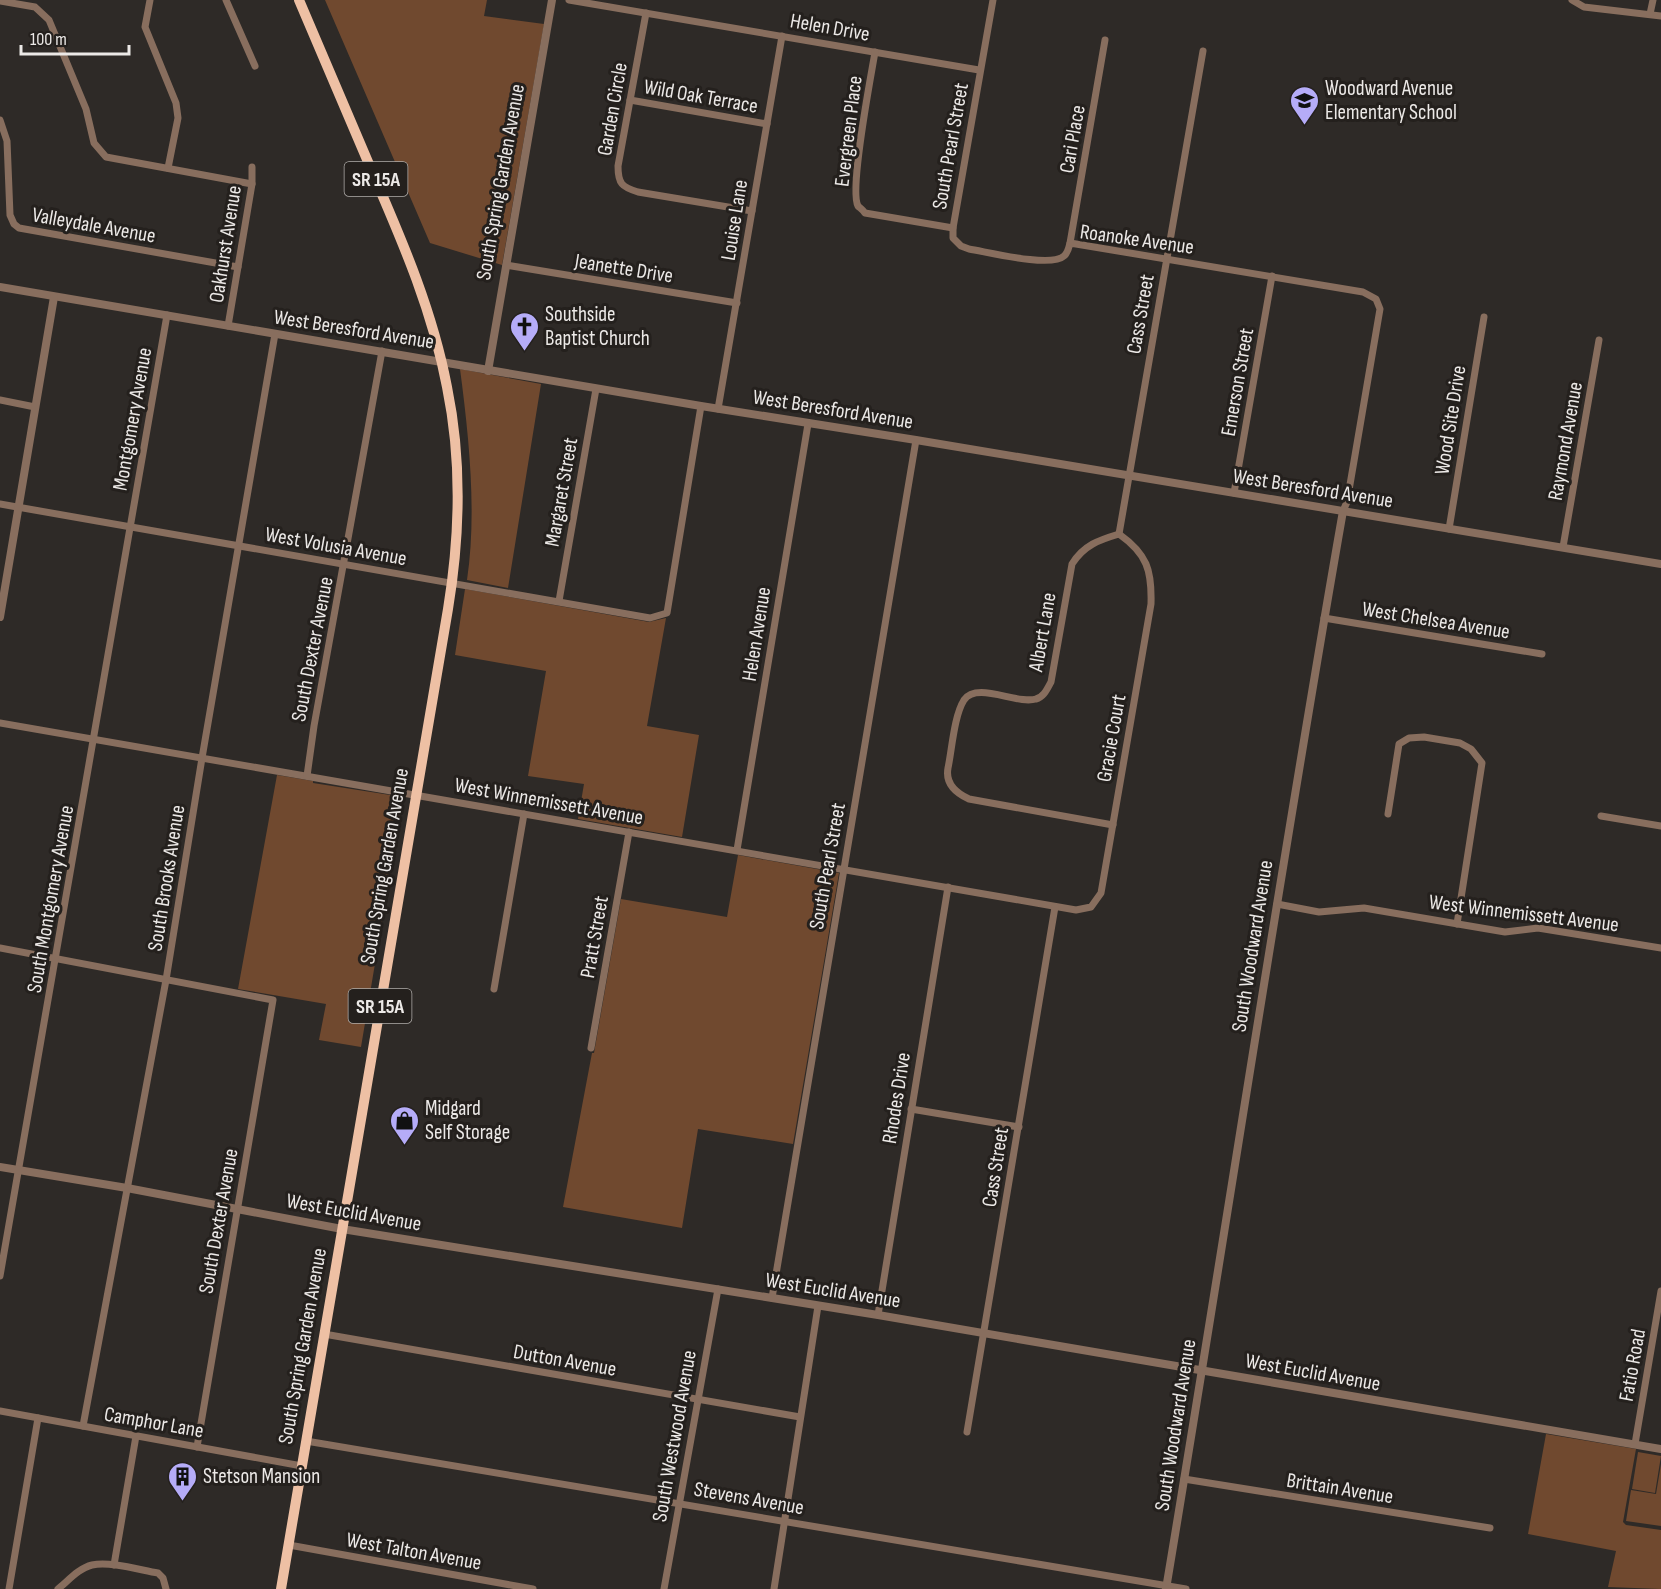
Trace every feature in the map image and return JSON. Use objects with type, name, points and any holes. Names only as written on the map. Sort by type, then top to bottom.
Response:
[{"type":"highway","name":"SR 15A","points":[[299,0],[407,251],[442,362]]},
{"type":"highway","name":"South Spring Garden Avenue","points":[[281,1589],[452,582],[457,473],[452,416],[442,362]]},
{"type":"street","points":[[150,0],[145,27],[176,103],[177,126],[168,168]]},
{"type":"street","points":[[226,0],[255,66]]},
{"type":"street","name":"South Spring Garden Avenue","points":[[488,371],[552,0]]},
{"type":"street","name":"Helen Drive","points":[[569,0],[980,70]]},
{"type":"street","name":"South Pearl Street","points":[[953,228],[993,0]]},
{"type":"street","points":[[1572,0],[1584,7],[1661,16]]},
{"type":"street","points":[[1650,14],[1653,0]]},
{"type":"street","points":[[0,1],[35,7],[49,20],[86,109],[94,143],[106,157],[252,184]]},
{"type":"street","name":"Garden Circle","points":[[646,13],[618,166],[618,177],[624,187],[638,192],[752,211]]},
{"type":"street","name":"Louise Lane","points":[[718,409],[782,36]]},
{"type":"street","name":"Cari Place","points":[[1071,243],[1105,40]]},
{"type":"street","name":"Cass Street","points":[[1129,476],[1203,51]]},
{"type":"street","name":"Evergreen Place","points":[[875,52],[861,141],[856,190],[857,205],[865,213],[953,228]]},
{"type":"street","name":"Wild Oak Terrace","points":[[630,100],[767,124]]},
{"type":"street","name":"Valleydale Avenue","points":[[0,120],[8,141],[10,215],[14,224],[19,228],[238,267]]},
{"type":"street","name":"Oakhurst Avenue","points":[[228,326],[252,184],[252,167]]},
{"type":"street","name":"Roanoke Avenue","points":[[953,228],[953,238],[960,246],[969,249],[1046,261],[1059,259],[1066,255],[1071,243],[1363,292],[1377,299],[1380,309]]},
{"type":"street","name":"Jeanette Drive","points":[[506,265],[737,303]]},
{"type":"street","name":"Emerson Street","points":[[1234,493],[1272,276]]},
{"type":"street","name":"West Beresford Avenue","points":[[0,287],[488,371],[1661,564]]},
{"type":"street","points":[[0,617],[54,297]]},
{"type":"street","name":"South Woodward Avenue","points":[[1167,1587],[1324,618],[1343,512],[1347,502],[1380,309]]},
{"type":"street","name":"Montgomery Avenue","points":[[130,527],[167,315]]},
{"type":"street","name":"Wood Site Drive","points":[[1449,529],[1484,317]]},
{"type":"street","name":"South Brooks Avenue","points":[[83,1426],[166,980],[275,334]]},
{"type":"street","name":"Raymond Avenue","points":[[1563,547],[1599,340]]},
{"type":"street","name":"South Dexter Avenue","points":[[307,776],[382,351]]},
{"type":"street","name":"Margaret Street","points":[[559,601],[596,389]]},
{"type":"street","points":[[0,400],[35,407]]},
{"type":"street","name":"West Volusia Avenue","points":[[0,504],[650,618],[667,613],[701,406]]},
{"type":"street","name":"Helen Avenue","points":[[737,850],[808,424]]},
{"type":"street","name":"South Pearl Street","points":[[772,1298],[916,440]]},
{"type":"street","points":[[1119,534],[1129,476]]},
{"type":"street","name":"South Montgomery Avenue","points":[[0,1276],[130,527]]},
{"type":"street","name":"Gracie Court","points":[[1091,907],[1101,893],[1152,582],[1140,552],[1119,534]]},
{"type":"street","name":"Albert Lane","points":[[1113,825],[969,799],[958,794],[949,783],[947,772],[959,709],[966,697],[984,692],[1025,700],[1036,699],[1043,694],[1051,682],[1072,564],[1091,543],[1119,534]]},
{"type":"street","name":"West Chelsea Avenue","points":[[1324,618],[1542,654]]},
{"type":"street","name":"West Winnemissett Avenue","points":[[0,723],[1055,907],[1076,910],[1091,907]]},
{"type":"street","points":[[1388,814],[1399,744],[1409,738],[1424,737],[1460,743],[1478,756],[1482,763],[1479,789],[1457,924]]},
{"type":"street","points":[[494,989],[524,814]]},
{"type":"street","points":[[1601,816],[1661,826]]},
{"type":"street","name":"Pratt Street","points":[[591,1048],[629,832]]},
{"type":"street","name":"Rhodes Drive","points":[[878,1315],[948,887]]},
{"type":"street","name":"West Winnemissett Avenue","points":[[1277,904],[1319,912],[1364,908],[1505,932],[1538,928],[1661,948]]},
{"type":"street","name":"Cass Street","points":[[967,1432],[1055,907]]},
{"type":"street","points":[[0,948],[166,980]]},
{"type":"street","name":"South Dexter Avenue","points":[[166,980],[273,1000],[197,1447]]},
{"type":"street","points":[[911,1109],[1019,1126]]},
{"type":"street","name":"West Euclid Avenue","points":[[0,1167],[127,1188],[342,1229],[878,1315],[1661,1449]]},
{"type":"street","name":"South Westwood Avenue","points":[[664,1589],[718,1289]]},
{"type":"street","name":"Fatio Road","points":[[1635,1444],[1661,1291]]},
{"type":"street","points":[[774,1589],[818,1306]]},
{"type":"street","name":"Dutton Avenue","points":[[324,1334],[800,1418]]},
{"type":"street","name":"Camphor Lane","points":[[0,1411],[302,1466]]},
{"type":"street","points":[[9,1589],[38,1418]]},
{"type":"street","points":[[114,1565],[136,1436]]},
{"type":"street","name":"Stevens Avenue","points":[[306,1441],[1186,1589]]},
{"type":"street","name":"Brittain Avenue","points":[[1184,1479],[1490,1528]]},
{"type":"street","name":"West Talton Avenue","points":[[289,1545],[533,1589]]},
{"type":"street","points":[[58,1589],[81,1570],[92,1565],[114,1565],[158,1573],[163,1578],[166,1587]]},
{"type":"shaded area","points":[[325,0],[487,0],[484,16],[544,24],[502,265],[430,243]]},
{"type":"shaded area","points":[[460,369],[541,384],[508,588],[467,580],[472,502],[469,448]]},
{"type":"shaded area","points":[[465,589],[649,622],[666,618],[647,726],[699,735],[682,837],[578,819],[584,784],[528,776],[546,671],[455,655]]},
{"type":"shaded area","points":[[277,775],[403,797],[361,1047],[319,1040],[326,1004],[238,989]]},
{"type":"shaded area","points":[[738,855],[839,873],[793,1144],[698,1129],[682,1228],[563,1207],[592,1053],[594,1053],[621,899],[727,917]]},
{"type":"shaded area","points":[[1546,1434],[1636,1449],[1623,1522],[1626,1525],[1661,1530],[1661,1589],[1608,1587],[1616,1551],[1528,1534]]},
{"type":"shaded area","points":[[1638,1452],[1661,1456],[1655,1493],[1632,1489]]},
{"type":"shaded area","points":[[1661,1464],[1661,1526],[1626,1521],[1631,1490],[1656,1494]]},
{"type":"place","name":"Woodward Avenue Elementary School","points":[[1304,126]]},
{"type":"place","name":"Southside Baptist Church","points":[[524,352]]},
{"type":"place","name":"Midgard Self Storage","points":[[404,1146]]},
{"type":"place","name":"Stetson Mansion","points":[[182,1502]]}]
